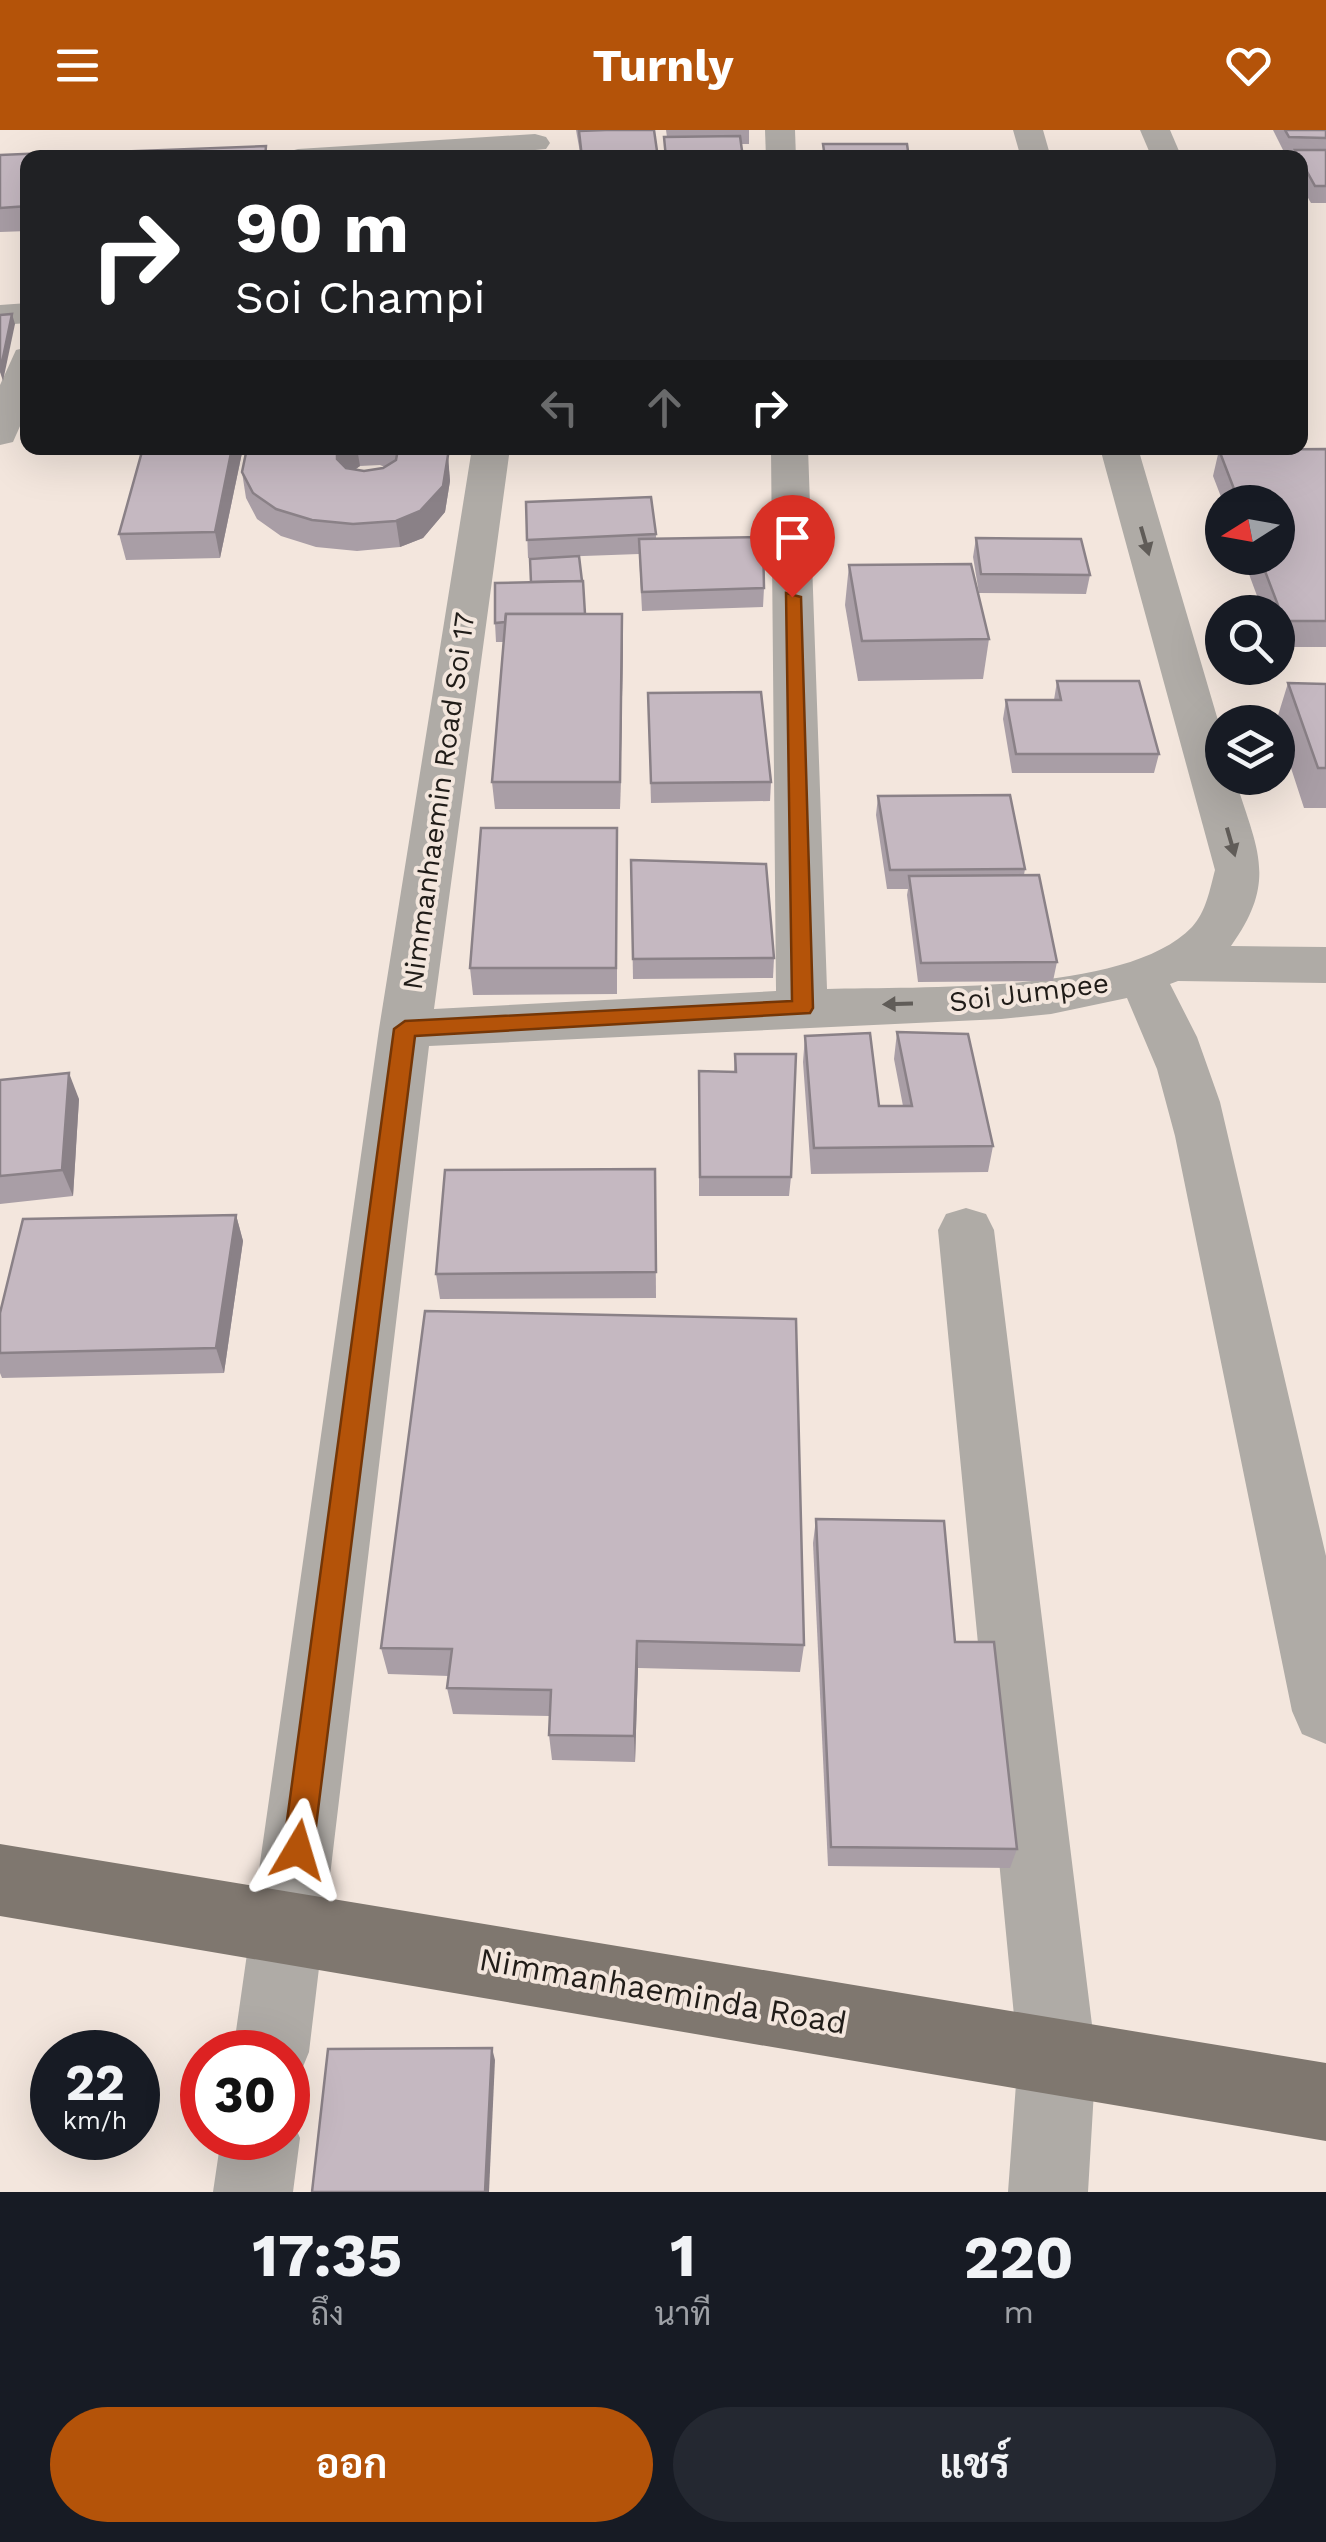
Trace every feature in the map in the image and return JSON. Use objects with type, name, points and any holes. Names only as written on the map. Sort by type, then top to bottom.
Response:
[{"type":"main road","name":"Nimmanhaeminda Road","points":[[0,1880],[1326,2102]]},
{"type":"street","points":[[424,150],[535,143]]},
{"type":"street","points":[[0,434],[20,379]]},
{"type":"street","name":"Nimmanhaemin Road Soi 17","points":[[274,2030],[405,1029],[490,455]]},
{"type":"street","points":[[789,455],[802,1008]]},
{"type":"street","name":"Soi Jumpee","points":[[405,1029],[980,1001],[1095,988],[1156,970],[1190,955],[1226,920],[1239,870],[1121,455]]},
{"type":"street","points":[[1326,965],[1156,970],[1159,1006],[1172,1036],[1204,1149],[1326,1712]]},
{"type":"street","points":[[966,1230],[1056,2057],[1048,2192]]},
{"type":"street","points":[[252,2192],[257,2160]]},
{"type":"building","points":[[654,130],[657,150],[581,150],[579,131]]},
{"type":"building","points":[[1285,130],[1326,130],[1326,138],[1289,137]]},
{"type":"building","points":[[740,136],[742,150],[665,150],[664,137]]},
{"type":"building","points":[[823,144],[907,144],[908,150],[824,150]]},
{"type":"building","points":[[266,146],[266,150],[164,150]]},
{"type":"building","points":[[1308,150],[1326,150],[1326,186],[1315,186],[1308,173]]},
{"type":"building","points":[[20,154],[20,207],[0,208],[0,155]]},
{"type":"building","points":[[12,314],[0,372],[0,315]]},
{"type":"building","points":[[1308,449],[1326,449],[1326,621],[1295,621],[1295,595],[1274,595],[1266,575],[1295,575],[1295,485],[1232,485],[1221,455],[1308,455]]},
{"type":"building","points":[[141,455],[231,455],[215,532],[119,534]]},
{"type":"building","points":[[246,455],[337,455],[346,468],[364,471],[383,468],[396,460],[397,455],[448,455],[443,486],[420,511],[396,521],[353,524],[312,520],[276,509],[253,493],[242,472]]},
{"type":"building","points":[[651,497],[656,534],[527,540],[526,502]]},
{"type":"building","points":[[763,537],[764,588],[642,592],[639,539]]},
{"type":"building","points":[[976,538],[1081,539],[1090,575],[981,574]]},
{"type":"building","points":[[579,556],[582,581],[531,582],[530,559]]},
{"type":"building","points":[[971,564],[989,639],[862,641],[849,565]]},
{"type":"building","points":[[583,581],[585,614],[506,614],[505,622],[495,623],[495,583]]},
{"type":"building","points":[[506,614],[622,614],[620,782],[492,782]]},
{"type":"building","points":[[1057,681],[1139,681],[1159,754],[1016,754],[1006,700],[1061,700]]},
{"type":"building","points":[[1326,684],[1326,768],[1318,768],[1289,685]]},
{"type":"building","points":[[761,692],[771,782],[651,783],[648,693]]},
{"type":"building","points":[[1010,795],[1025,869],[890,870],[878,796]]},
{"type":"building","points":[[481,828],[617,828],[616,968],[470,968]]},
{"type":"building","points":[[631,860],[766,864],[774,958],[633,959]]},
{"type":"building","points":[[1039,875],[1057,962],[921,963],[909,876]]},
{"type":"building","points":[[897,1032],[968,1034],[993,1146],[814,1148],[805,1036],[870,1033],[879,1106],[912,1106]]},
{"type":"building","points":[[735,1054],[796,1054],[791,1177],[700,1177],[699,1071],[736,1072]]},
{"type":"building","points":[[69,1073],[62,1170],[0,1176],[0,1080]]},
{"type":"building","points":[[655,1169],[656,1272],[436,1274],[445,1170]]},
{"type":"building","points":[[236,1215],[216,1348],[0,1353],[0,1313],[23,1219]]},
{"type":"building","points":[[425,1311],[796,1319],[804,1645],[637,1641],[634,1736],[549,1735],[551,1690],[447,1688],[452,1649],[381,1648]]},
{"type":"building","points":[[816,1519],[944,1521],[955,1642],[994,1642],[1017,1849],[831,1847]]},
{"type":"building","points":[[492,2048],[485,2192],[312,2192],[328,2049]]},
{"type":"route","points":[[298,1850],[405,1029],[802,1008],[792,597]]}]
